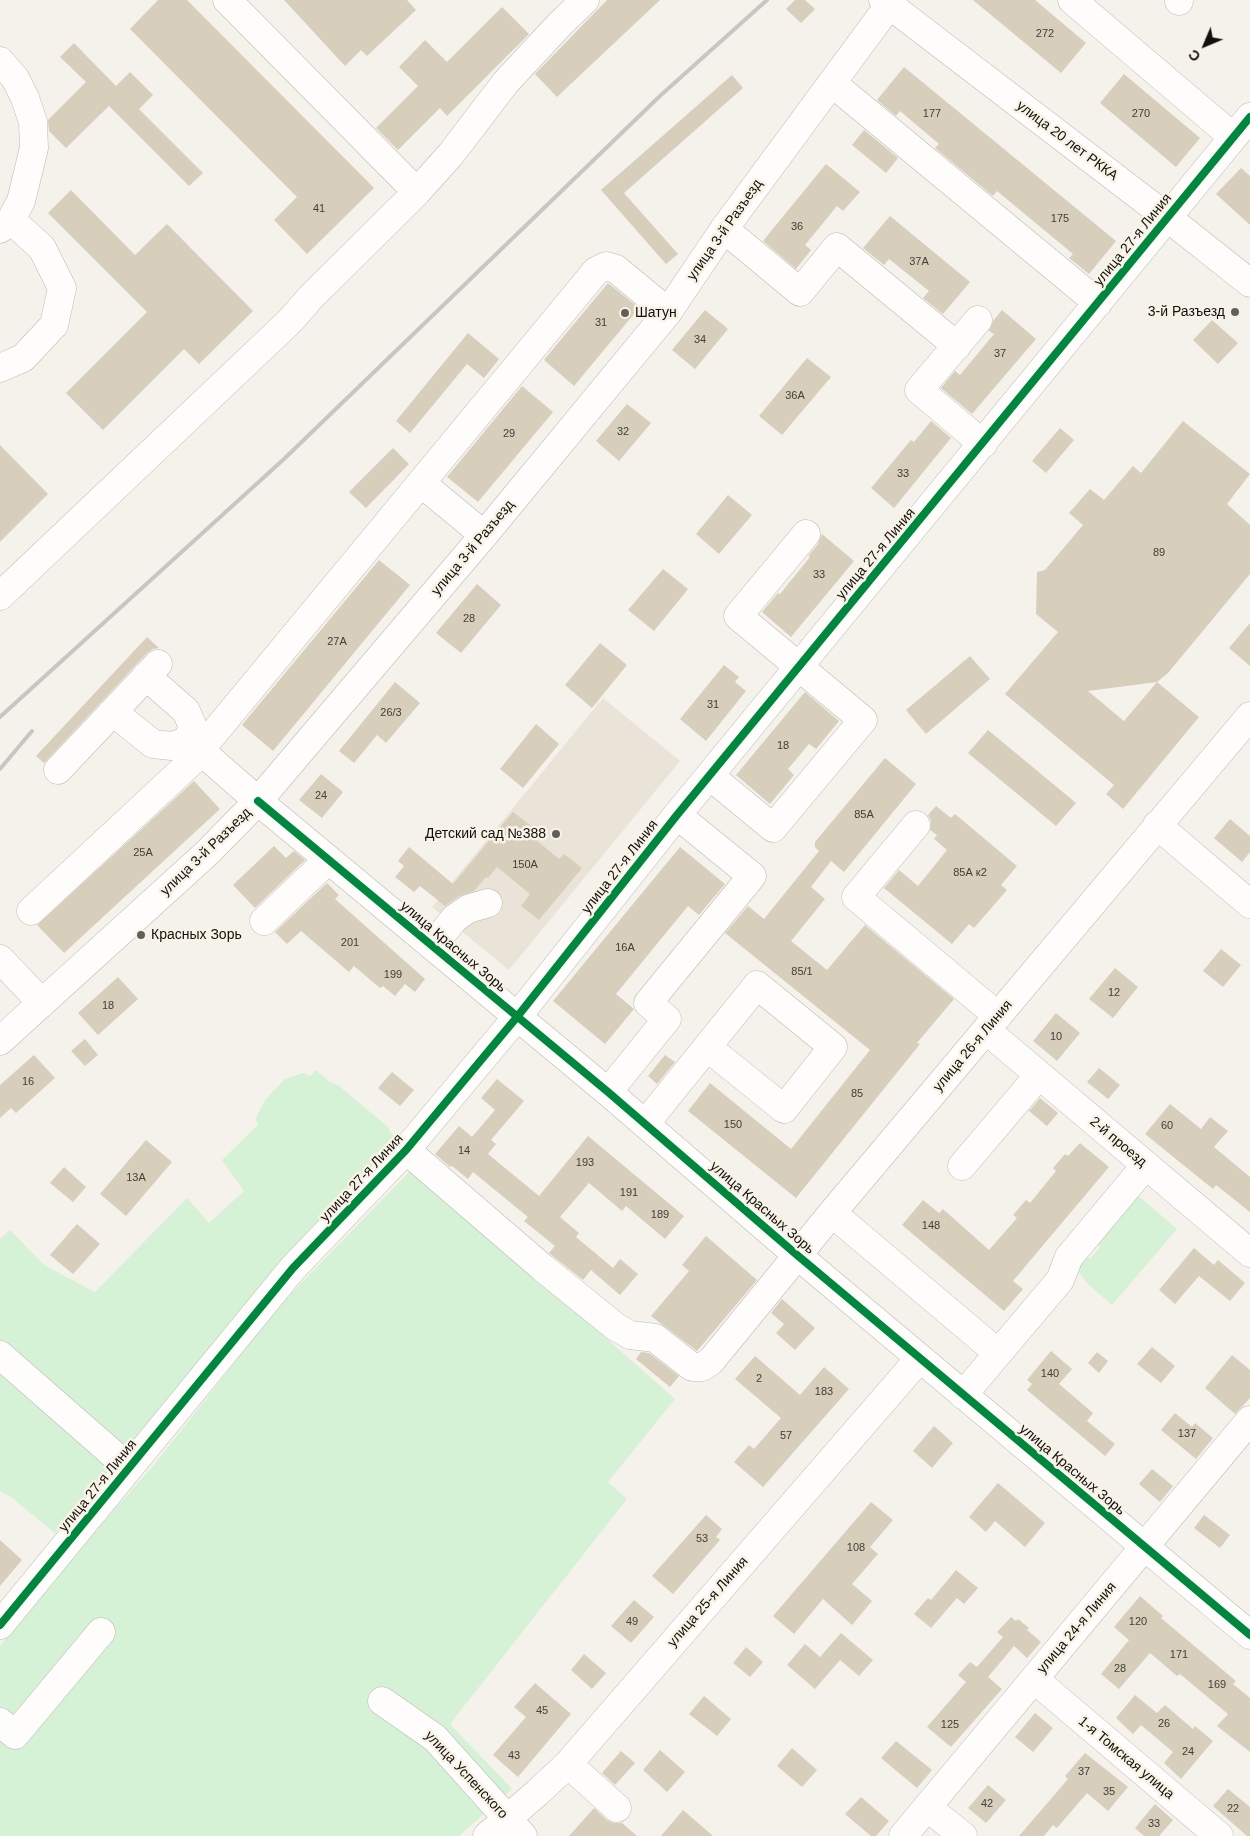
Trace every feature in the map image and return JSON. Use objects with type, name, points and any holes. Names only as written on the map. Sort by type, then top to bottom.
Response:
[{"type":"street","points":[[227,0],[417,192]]},
{"type":"street","points":[[0,596],[290,321],[311,297],[417,192],[451,154],[506,82],[585,0]]},
{"type":"street","name":"улица 3-й Разъезд","points":[[0,1041],[207,852],[258,801],[484,535],[668,312],[724,229],[832,83],[889,2]]},
{"type":"street","name":"улица 20 лет РККА","points":[[889,2],[1250,283]]},
{"type":"street","points":[[1082,3],[1241,127]]},
{"type":"street","points":[[0,61],[15,78],[25,98],[33,122],[34,148],[21,201],[5,224],[42,248],[62,288],[54,325],[23,358],[0,368]]},
{"type":"street","points":[[832,83],[1098,303]]},
{"type":"street","name":"улица 27-я Линия","points":[[0,1625],[293,1268],[406,1150],[517,1017],[677,815],[1241,127]]},
{"type":"street","points":[[724,229],[800,292],[837,247],[957,346]]},
{"type":"street","points":[[31,911],[196,748],[600,268],[606,266],[616,269],[668,312]]},
{"type":"street","points":[[978,320],[919,390],[983,444]]},
{"type":"street","points":[[421,483],[484,535]]},
{"type":"street","points":[[710,776],[773,828],[863,720],[738,616],[806,534]]},
{"type":"street","points":[[58,770],[152,670],[186,711],[193,727],[196,748]]},
{"type":"street","points":[[113,712],[153,744],[196,748]]},
{"type":"street","name":"улица 26-я Линия","points":[[406,1150],[543,1268],[616,1327],[630,1335],[655,1338],[692,1367],[702,1368],[711,1361],[832,1213],[1250,716]]},
{"type":"street","name":"улица Красных Зорь","points":[[196,748],[608,1092],[797,1255],[1250,1635]]},
{"type":"street","points":[[608,1092],[667,1019],[648,1003],[752,876],[677,815]]},
{"type":"street","name":"2-й проезд","points":[[916,825],[856,898],[992,1023],[1039,1075],[1250,1253]]},
{"type":"street","points":[[1157,825],[1250,904]]},
{"type":"street","points":[[264,921],[328,860]]},
{"type":"street","points":[[432,946],[455,918],[468,909],[488,903]]},
{"type":"street","points":[[0,960],[42,1003]]},
{"type":"street","points":[[646,1124],[707,1047],[757,985],[833,1047],[784,1108],[707,1047]]},
{"type":"street","points":[[962,1166],[1039,1075]]},
{"type":"street","points":[[963,1395],[1060,1280],[1069,1257],[1146,1165]]},
{"type":"street","points":[[832,1213],[998,1354]]},
{"type":"street","points":[[0,1355],[129,1468]]},
{"type":"street","name":"улица 25-я Линия","points":[[506,1830],[568,1764],[920,1358]]},
{"type":"street","name":"улица 24-я Линия","points":[[903,1836],[1250,1420]]},
{"type":"street","points":[[0,1722],[15,1735],[101,1632]]},
{"type":"street","name":"1-я Томская улица","points":[[1034,1680],[1219,1836]]},
{"type":"street","name":"улица Успенского","points":[[382,1701],[435,1738],[506,1830]]},
{"type":"street","points":[[568,1764],[617,1808]]},
{"type":"street","points":[[927,1807],[963,1836]]},
{"type":"shaded area","name":"Детский сад №388","points":[[603,698],[680,761],[509,970],[432,907]]},
{"type":"green space","points":[[316,1070],[330,1082],[338,1085],[404,1143],[133,1451],[55,1533],[11,1497],[0,1491],[0,1239],[10,1230],[44,1265],[95,1292],[187,1198],[209,1223],[244,1191],[222,1160],[258,1125],[256,1118],[265,1100],[285,1079],[303,1073],[310,1076]]},
{"type":"green space","points":[[413,1168],[675,1399],[608,1482],[627,1499],[450,1724],[512,1789],[459,1836],[0,1836],[0,1646],[59,1571],[154,1465],[278,1307]]},
{"type":"green space","points":[[1135,1193],[1177,1229],[1112,1305],[1088,1284],[1074,1266],[1084,1254],[1090,1259],[1100,1247],[1094,1242]]},
{"type":"building","points":[[158,0],[187,0],[374,188],[307,254],[274,220],[297,197],[130,29]]},
{"type":"building","points":[[284,0],[407,0],[416,10],[367,56],[361,50],[345,66]]},
{"type":"building","points":[[607,0],[660,0],[557,97],[535,74]]},
{"type":"building","points":[[795,0],[805,0],[815,9],[801,23],[786,9]]},
{"type":"building","points":[[973,0],[1035,0],[1086,43],[1061,73]]},
{"type":"building","points":[[502,7],[529,34],[447,116],[440,108],[398,150],[376,128],[418,86],[399,67],[425,40],[447,62]]},
{"type":"building","points":[[74,43],[116,86],[130,72],[153,95],[139,109],[203,173],[189,186],[109,106],[66,148],[49,131],[48,120],[86,82],[60,57]]},
{"type":"building","points":[[904,67],[1116,241],[1089,274],[1069,258],[1073,254],[997,191],[993,196],[935,148],[939,144],[900,111],[896,116],[877,100]]},
{"type":"building","points":[[1124,74],[1200,138],[1176,167],[1100,103]]},
{"type":"building","points":[[732,75],[743,88],[624,193],[678,254],[666,264],[601,190]]},
{"type":"building","points":[[864,130],[898,158],[886,173],[852,145]]},
{"type":"building","points":[[826,164],[860,192],[843,211],[837,206],[805,245],[811,250],[796,269],[763,241]]},
{"type":"building","points":[[1241,168],[1250,176],[1250,225],[1216,194]]},
{"type":"building","points":[[71,190],[135,255],[167,224],[253,311],[199,364],[184,349],[103,430],[66,393],[147,312],[48,213]]},
{"type":"building","points":[[890,216],[970,282],[943,314],[923,298],[929,291],[889,259],[884,265],[863,248]]},
{"type":"building","points":[[608,283],[639,308],[574,386],[544,360]]},
{"type":"building","points":[[705,310],[728,329],[695,369],[672,350]]},
{"type":"building","points":[[1002,310],[1036,339],[972,414],[941,388],[955,371],[960,375],[994,334],[989,331],[993,321]]},
{"type":"building","points":[[1212,320],[1238,343],[1218,364],[1193,340]]},
{"type":"building","points":[[468,333],[499,359],[484,378],[467,364],[410,433],[396,421]]},
{"type":"building","points":[[807,358],[831,377],[782,435],[759,416]]},
{"type":"building","points":[[522,386],[553,412],[478,502],[447,477]]},
{"type":"building","points":[[627,404],[651,423],[619,461],[596,441]]},
{"type":"building","points":[[931,421],[951,438],[894,508],[871,488],[911,440],[914,442]]},
{"type":"building","points":[[1183,421],[1250,474],[1227,504],[1250,525],[1250,574],[1168,673],[1157,682],[1199,717],[1123,809],[1106,794],[1114,785],[1005,694],[1058,632],[1036,614],[1037,572],[1045,570],[1083,525],[1069,513],[1090,489],[1104,500],[1133,466],[1141,473]],"holes":[[[1157,682],[1124,721],[1088,691]]]},
{"type":"building","points":[[1060,428],[1074,440],[1046,473],[1032,461]]},
{"type":"building","points":[[0,445],[48,494],[0,542]]},
{"type":"building","points":[[393,448],[409,464],[366,508],[349,492]]},
{"type":"building","points":[[728,495],[752,515],[719,554],[696,534]]},
{"type":"building","points":[[822,534],[854,561],[791,637],[762,612],[778,593],[780,594],[810,557],[808,556],[818,544]]},
{"type":"building","points":[[379,560],[410,585],[273,751],[242,725]]},
{"type":"building","points":[[663,569],[688,589],[654,631],[628,610]]},
{"type":"building","points":[[477,584],[501,605],[461,653],[436,633]]},
{"type":"building","points":[[1250,623],[1250,666],[1229,648]]},
{"type":"building","points":[[147,637],[159,648],[147,653],[44,763],[36,756]]},
{"type":"building","points":[[600,643],[627,665],[592,708],[565,685]]},
{"type":"building","points":[[970,656],[990,679],[926,734],[906,710]]},
{"type":"building","points":[[724,665],[739,677],[735,682],[746,691],[706,741],[680,719]]},
{"type":"building","points":[[395,682],[420,703],[386,743],[377,735],[354,763],[339,751]]},
{"type":"building","points":[[805,692],[839,721],[816,749],[809,744],[788,769],[794,775],[770,804],[736,775]]},
{"type":"building","points":[[536,724],[559,744],[523,788],[500,769]]},
{"type":"building","points":[[988,730],[1076,803],[1056,826],[968,753]]},
{"type":"building","points":[[885,758],[916,784],[844,872],[831,861],[811,887],[825,899],[791,941],[827,970],[865,925],[954,999],[917,1043],[920,1044],[796,1198],[688,1111],[710,1083],[791,1149],[870,1050],[725,933],[748,906],[764,919],[819,851],[815,847],[815,842]]},
{"type":"building","points":[[321,774],[343,792],[322,818],[299,800]]},
{"type":"building","points":[[194,781],[220,809],[64,953],[37,925]]},
{"type":"building","points":[[936,806],[951,818],[955,814],[1017,866],[1001,885],[1007,890],[974,928],[969,924],[952,944],[884,888],[899,870],[918,886],[947,850],[934,839],[937,835],[930,830],[931,820],[928,815]]},
{"type":"building","points":[[513,812],[531,826],[526,832],[559,859],[564,854],[582,868],[539,920],[521,906],[530,894],[497,867],[474,891],[459,896],[445,906],[420,886],[414,892],[395,877],[404,866],[398,861],[409,847],[453,884]]},
{"type":"building","points":[[1230,819],[1250,836],[1250,852],[1242,862],[1214,838]]},
{"type":"building","points":[[274,846],[286,858],[294,851],[305,860],[255,908],[233,885]]},
{"type":"building","points":[[680,847],[725,884],[699,915],[688,906],[616,994],[634,1009],[605,1044],[553,1001]]},
{"type":"building","points":[[327,883],[339,895],[335,899],[425,979],[415,992],[405,984],[395,996],[383,986],[380,988],[354,966],[349,972],[301,931],[287,944],[275,932]]},
{"type":"building","points":[[1221,949],[1241,965],[1223,987],[1203,971]]},
{"type":"building","points":[[1115,968],[1138,987],[1113,1018],[1089,999]]},
{"type":"building","points":[[118,977],[138,999],[98,1035],[78,1013]]},
{"type":"building","points":[[1056,1013],[1080,1033],[1057,1061],[1033,1041]]},
{"type":"building","points":[[85,1039],[98,1055],[85,1066],[71,1051]]},
{"type":"building","points":[[34,1055],[55,1078],[16,1113],[11,1108],[0,1118],[0,1085]]},
{"type":"building","points":[[665,1055],[675,1062],[657,1084],[648,1076]]},
{"type":"building","points":[[1099,1068],[1120,1085],[1108,1099],[1087,1082]]},
{"type":"building","points":[[392,1072],[414,1090],[400,1106],[378,1088]]},
{"type":"building","points":[[497,1079],[524,1101],[491,1140],[496,1144],[488,1154],[539,1196],[588,1136],[684,1216],[665,1239],[626,1206],[622,1211],[589,1183],[560,1217],[579,1233],[576,1237],[613,1268],[620,1259],[638,1274],[620,1295],[591,1270],[583,1280],[549,1253],[555,1246],[524,1221],[528,1217],[473,1172],[468,1179],[435,1154],[459,1126],[472,1137],[495,1110],[481,1098]]},
{"type":"building","points":[[1040,1098],[1058,1113],[1047,1126],[1029,1111]]},
{"type":"building","points":[[1170,1104],[1201,1129],[1210,1117],[1228,1131],[1214,1147],[1250,1177],[1250,1212],[1216,1185],[1213,1189],[1145,1134]]},
{"type":"building","points":[[146,1140],[172,1162],[126,1216],[100,1194]]},
{"type":"building","points":[[1080,1143],[1109,1167],[1013,1281],[1023,1289],[1004,1311],[902,1225],[923,1200],[939,1213],[943,1209],[989,1250],[1017,1218],[1013,1215],[1026,1200],[1030,1203],[1056,1171],[1053,1168],[1065,1154],[1068,1156]]},
{"type":"building","points":[[64,1167],[86,1187],[73,1202],[50,1183]]},
{"type":"building","points":[[77,1224],[100,1244],[73,1274],[50,1255]]},
{"type":"building","points":[[706,1236],[757,1280],[697,1351],[651,1316],[689,1271],[682,1265]]},
{"type":"building","points":[[1194,1248],[1214,1265],[1218,1260],[1245,1283],[1230,1301],[1199,1276],[1175,1304],[1159,1290]]},
{"type":"building","points":[[782,1299],[815,1328],[795,1350],[776,1333],[784,1324],[771,1313]]},
{"type":"building","points":[[1152,1347],[1175,1366],[1161,1383],[1137,1364]]},
{"type":"building","points":[[1051,1351],[1072,1369],[1059,1384],[1093,1413],[1087,1421],[1115,1444],[1105,1456],[1027,1390],[1032,1384],[1027,1380]]},
{"type":"building","points":[[641,1352],[649,1353],[679,1376],[670,1387],[636,1359]]},
{"type":"building","points":[[1097,1352],[1108,1361],[1099,1373],[1088,1363]]},
{"type":"building","points":[[1232,1355],[1250,1370],[1250,1398],[1235,1414],[1205,1388]]},
{"type":"building","points":[[755,1356],[800,1395],[824,1367],[849,1389],[763,1487],[734,1462],[749,1445],[754,1449],[781,1418],[735,1379]]},
{"type":"building","points":[[1175,1413],[1192,1427],[1195,1423],[1213,1438],[1196,1459],[1161,1430]]},
{"type":"building","points":[[934,1426],[953,1443],[932,1468],[913,1451]]},
{"type":"building","points":[[1152,1469],[1173,1486],[1160,1502],[1139,1484]]},
{"type":"building","points":[[998,1483],[1045,1523],[1025,1547],[995,1521],[986,1532],[969,1517]]},
{"type":"building","points":[[871,1502],[893,1520],[870,1547],[878,1554],[852,1584],[872,1601],[852,1625],[823,1599],[794,1634],[773,1616]]},
{"type":"building","points":[[706,1515],[722,1529],[716,1537],[720,1540],[673,1594],[652,1576]]},
{"type":"building","points":[[1204,1515],[1230,1535],[1220,1548],[1194,1528]]},
{"type":"building","points":[[0,1540],[22,1560],[0,1586]]},
{"type":"building","points":[[956,1570],[978,1588],[964,1604],[957,1598],[931,1628],[914,1614],[928,1598],[931,1600]]},
{"type":"building","points":[[1140,1596],[1163,1616],[1161,1618],[1236,1681],[1233,1684],[1250,1698],[1250,1752],[1217,1726],[1228,1714],[1180,1674],[1177,1676],[1150,1653],[1119,1689],[1101,1674],[1129,1640],[1114,1627]]},
{"type":"building","points":[[634,1600],[654,1617],[631,1643],[611,1626]]},
{"type":"building","points":[[1011,1617],[1016,1621],[1018,1619],[1029,1628],[1027,1630],[1041,1642],[1027,1658],[1014,1646],[988,1677],[1002,1689],[951,1747],[927,1727],[966,1682],[958,1675],[970,1662],[977,1667],[1003,1637],[997,1632]]},
{"type":"building","points":[[841,1633],[873,1660],[859,1676],[840,1660],[815,1689],[787,1665],[805,1644],[820,1657]]},
{"type":"building","points":[[746,1647],[763,1662],[750,1677],[733,1663]]},
{"type":"building","points":[[584,1654],[606,1673],[592,1689],[571,1670]]},
{"type":"building","points":[[535,1683],[571,1714],[518,1777],[493,1755],[526,1717],[514,1707]]},
{"type":"building","points":[[1135,1695],[1157,1713],[1165,1705],[1193,1729],[1195,1726],[1213,1741],[1181,1779],[1164,1763],[1173,1752],[1141,1725],[1133,1734],[1116,1718]]},
{"type":"building","points":[[704,1696],[731,1719],[717,1736],[689,1714]]},
{"type":"building","points":[[1035,1713],[1053,1728],[1033,1752],[1015,1737]]},
{"type":"building","points":[[896,1741],[932,1770],[917,1788],[881,1758]]},
{"type":"building","points":[[792,1748],[817,1770],[802,1787],[777,1766]]},
{"type":"building","points":[[660,1750],[685,1772],[667,1792],[643,1770]]},
{"type":"building","points":[[621,1751],[635,1763],[615,1785],[602,1773]]},
{"type":"building","points":[[1085,1753],[1128,1787],[1108,1811],[1087,1793],[1057,1828],[1053,1825],[1044,1836],[1019,1836],[1068,1779],[1065,1776]]},
{"type":"building","points":[[988,1785],[1006,1800],[986,1823],[968,1808]]},
{"type":"building","points":[[1228,1789],[1250,1807],[1250,1836],[1247,1836],[1213,1806]]},
{"type":"building","points":[[861,1797],[889,1821],[876,1836],[871,1836],[845,1814]]},
{"type":"building","points":[[1155,1804],[1173,1820],[1159,1836],[1144,1836],[1135,1828]]},
{"type":"building","points":[[594,1808],[607,1820],[614,1823],[622,1823],[637,1836],[569,1836]]},
{"type":"building","points":[[683,1810],[713,1836],[661,1836]]},
{"type":"railway","points":[[0,717],[284,459],[661,95],[767,0]]},
{"type":"railway","points":[[0,769],[32,731]]},
{"type":"cycle path","points":[[0,1625],[293,1268],[406,1150],[517,1017],[677,815],[1250,117]]},
{"type":"cycle path","points":[[258,801],[608,1092],[797,1255],[1250,1635]]},
{"type":"place","name":"3-й Разъезд","points":[[1235,312]]},
{"type":"place","name":"Шатун","points":[[625,313]]},
{"type":"place","name":"Детский сад №388","points":[[556,834]]},
{"type":"place","name":"Красных Зорь","points":[[141,935]]}]
